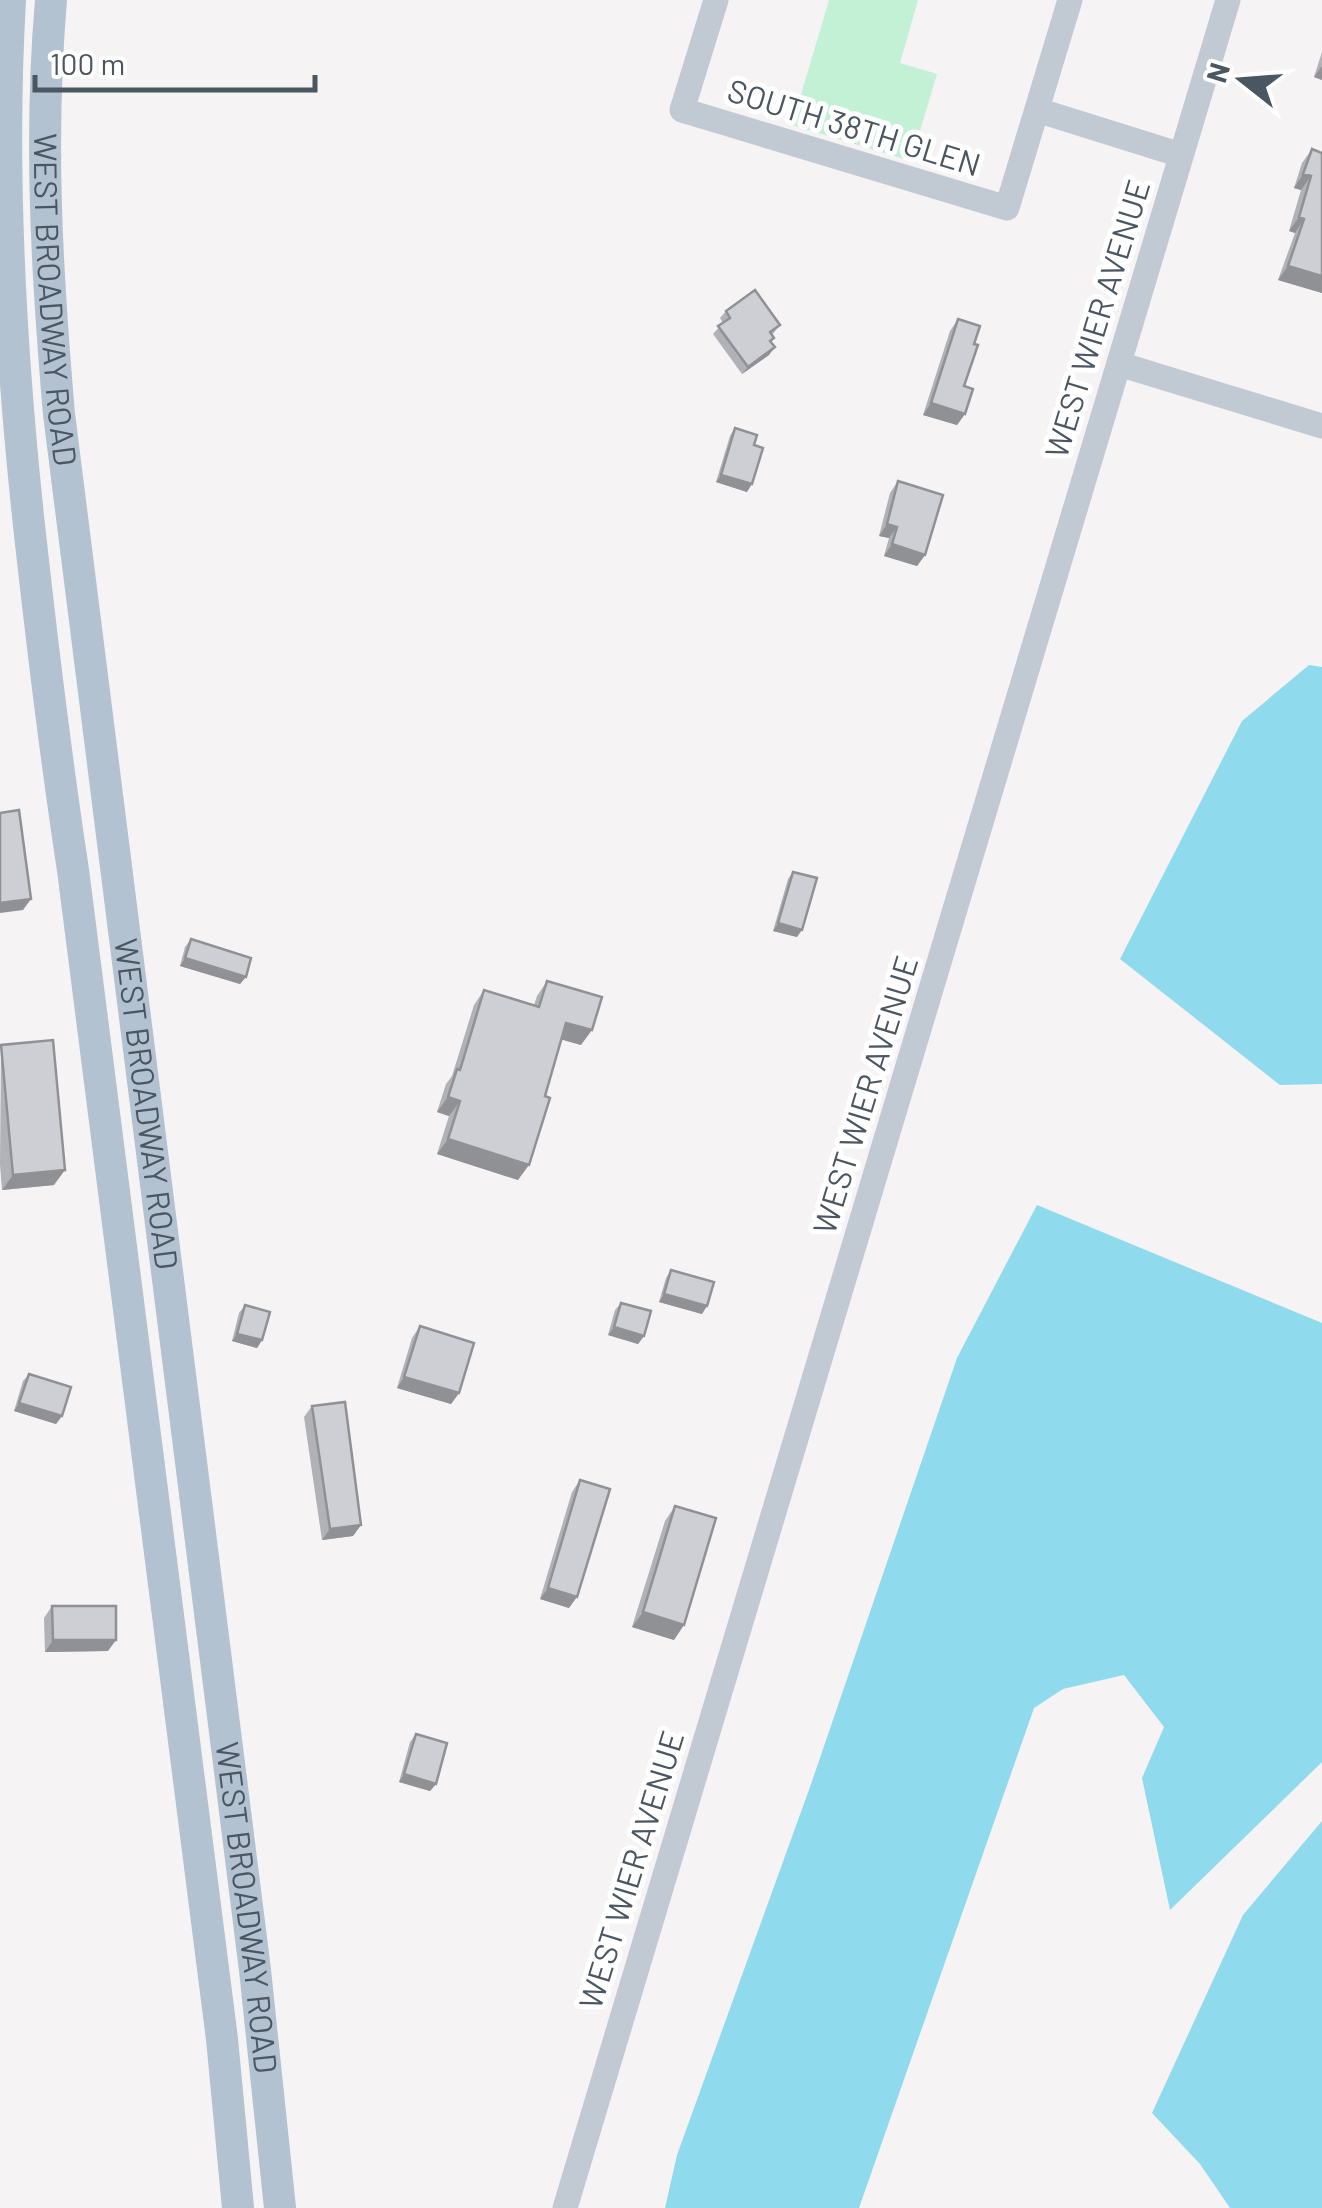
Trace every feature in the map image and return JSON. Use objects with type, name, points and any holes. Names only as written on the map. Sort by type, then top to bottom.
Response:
[{"type":"main road","name":"WEST BROADWAY ROAD","points":[[10,0],[4,212],[15,383],[51,726],[73,870],[195,1830],[238,2208]]},
{"type":"main road","name":"WEST BROADWAY ROAD","points":[[52,0],[44,180],[56,379],[272,2110],[280,2208]]},
{"type":"main road","points":[[15,383],[56,379]]},
{"type":"main road","points":[[195,1830],[236,1826]]},
{"type":"main road","points":[[230,2114],[272,2110]]},
{"type":"street","name":"SOUTH 38TH GLEN","points":[[716,0],[682,110],[1007,208],[1037,110]]},
{"type":"street","points":[[1070,0],[1037,110],[1181,155]]},
{"type":"street","name":"WEST WIER AVENUE","points":[[565,2208],[1228,0]]},
{"type":"street","points":[[1119,364],[1322,426]]},
{"type":"green space","points":[[829,0],[918,0],[900,63],[937,74],[911,161],[792,125]]},
{"type":"water","points":[[1309,665],[1322,667],[1322,1084],[1280,1085],[1120,959],[1242,721]]},
{"type":"water","points":[[1037,1205],[1322,1323],[1322,1762],[1170,1910],[1142,1778],[1164,1727],[1124,1675],[1063,1689],[1034,1708],[859,2208],[665,2208],[677,2155],[810,1787],[957,1358]]},
{"type":"water","points":[[1322,1821],[1322,2208],[1230,2208],[1200,2164],[1152,2113],[1243,1915]]},
{"type":"building","points":[[1312,149],[1322,153],[1322,276],[1288,266],[1304,219],[1299,217],[1311,176],[1303,174]]},
{"type":"building","points":[[755,290],[780,325],[770,332],[775,347],[748,367],[718,326],[730,318],[726,311]]},
{"type":"building","points":[[958,319],[980,326],[964,386],[973,389],[965,414],[931,403]]},
{"type":"building","points":[[735,428],[757,435],[754,445],[763,448],[752,484],[721,475]]},
{"type":"building","points":[[898,481],[943,495],[925,555],[892,544],[897,527],[887,524]]},
{"type":"building","points":[[19,810],[31,899],[0,903],[0,813]]},
{"type":"building","points":[[793,872],[817,878],[802,930],[778,923]]},
{"type":"building","points":[[191,939],[251,958],[246,977],[185,958]]},
{"type":"building","points":[[547,981],[602,997],[592,1030],[566,1023],[545,1096],[550,1098],[529,1165],[448,1139],[460,1101],[448,1097],[484,990],[539,1007]]},
{"type":"building","points":[[53,1040],[65,1170],[13,1175],[1,1045]]},
{"type":"building","points":[[671,1270],[714,1282],[707,1306],[664,1294]]},
{"type":"building","points":[[621,1303],[651,1311],[644,1336],[614,1327]]},
{"type":"building","points":[[245,1305],[270,1312],[262,1340],[237,1334]]},
{"type":"building","points":[[420,1326],[474,1343],[459,1393],[404,1377]]},
{"type":"building","points":[[29,1374],[71,1387],[62,1416],[19,1403]]},
{"type":"building","points":[[345,1402],[361,1525],[330,1529],[312,1406]]},
{"type":"building","points":[[580,1480],[610,1489],[577,1597],[548,1588]]},
{"type":"building","points":[[675,1506],[716,1518],[684,1625],[643,1612]]},
{"type":"building","points":[[52,1606],[116,1606],[116,1640],[53,1640]]},
{"type":"building","points":[[416,1734],[447,1743],[436,1784],[404,1774]]}]
